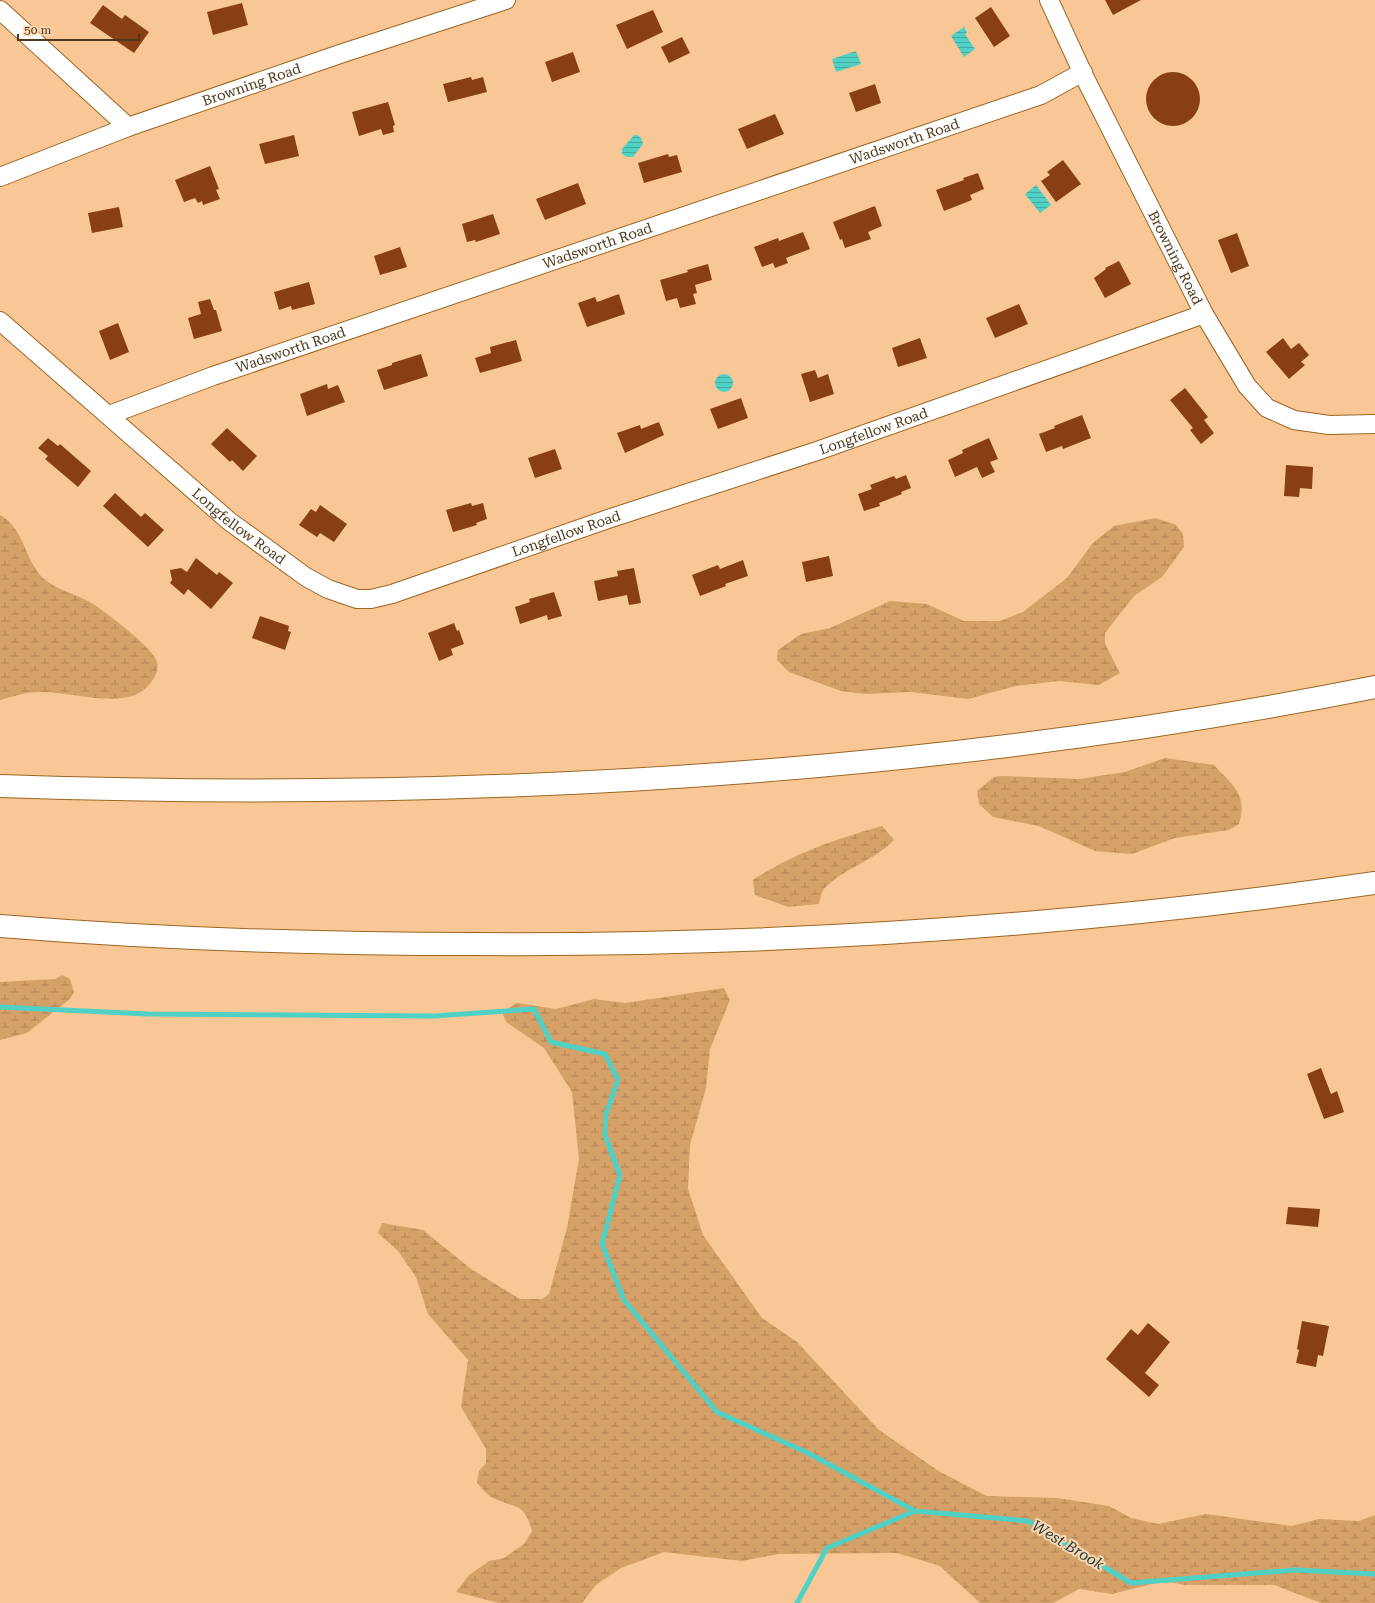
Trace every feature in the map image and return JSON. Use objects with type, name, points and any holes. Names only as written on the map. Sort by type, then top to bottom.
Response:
[{"type":"highway","points":[[0,786],[157,791],[372,791],[534,786],[723,775],[878,761],[1071,738],[1245,711],[1375,687]]},
{"type":"highway","points":[[0,926],[168,937],[333,944],[527,945],[743,941],[1021,924],[1225,903],[1375,883]]},
{"type":"street","name":"Browning Road","points":[[1049,0],[1083,72],[1204,314],[1247,386],[1267,408],[1294,420],[1313,424],[1375,424]]},
{"type":"street","name":"Browning Road","points":[[0,177],[128,127],[500,1]]},
{"type":"street","points":[[0,10],[128,127]]},
{"type":"street","name":"Wadsworth Road","points":[[109,415],[220,374],[1041,95],[1083,72]]},
{"type":"street","name":"Longfellow Road","points":[[0,321],[229,521],[320,586],[364,600],[392,594],[618,516],[817,451],[1204,314]]},
{"type":"green space","points":[[0,515],[8,520],[14,528],[32,564],[44,579],[55,587],[99,608],[129,631],[148,649],[157,662],[157,672],[149,685],[137,694],[115,699],[50,692],[33,692],[0,700]]},
{"type":"green space","points":[[1156,518],[1176,525],[1183,534],[1184,547],[1162,577],[1134,596],[1105,633],[1105,644],[1120,673],[1099,685],[1059,681],[1016,686],[968,699],[910,692],[865,694],[841,691],[789,672],[777,660],[778,650],[801,634],[830,628],[890,601],[927,604],[964,621],[1000,621],[1023,612],[1067,578],[1093,543],[1114,526]]},
{"type":"green space","points":[[1165,758],[1214,765],[1233,785],[1240,798],[1242,805],[1239,824],[1229,830],[1175,838],[1132,854],[1095,851],[1039,826],[993,817],[979,804],[977,791],[994,777],[1079,779],[1125,772]]},
{"type":"green space","points":[[882,826],[894,840],[877,854],[831,882],[824,889],[819,904],[788,907],[755,895],[753,880],[769,870],[800,854],[848,836]]},
{"type":"green space","points":[[62,975],[70,979],[74,992],[70,999],[27,1033],[0,1040],[0,982],[56,979]]},
{"type":"green space","points":[[724,988],[730,1000],[710,1049],[706,1088],[690,1145],[688,1189],[703,1235],[762,1318],[797,1342],[879,1430],[940,1472],[987,1496],[1057,1498],[1109,1506],[1131,1518],[1158,1524],[1206,1514],[1292,1526],[1319,1519],[1359,1521],[1375,1515],[1375,1603],[1321,1603],[1274,1585],[1184,1585],[1164,1581],[1112,1594],[1079,1589],[1053,1603],[980,1603],[940,1566],[897,1553],[779,1554],[742,1561],[664,1552],[621,1568],[596,1585],[582,1603],[499,1603],[456,1592],[469,1575],[489,1561],[504,1558],[524,1544],[532,1531],[526,1515],[522,1511],[514,1506],[491,1497],[477,1483],[479,1471],[486,1463],[486,1449],[461,1407],[468,1360],[428,1314],[416,1277],[398,1251],[378,1233],[382,1223],[423,1230],[471,1269],[520,1299],[542,1299],[549,1294],[567,1228],[579,1159],[572,1092],[544,1048],[506,1022],[502,1012],[517,1003],[556,1009],[594,999],[625,1003]]},
{"type":"water","points":[[964,27],[967,32],[965,34],[975,49],[964,57],[951,36]]},
{"type":"water","points":[[856,51],[861,64],[836,72],[832,59]]},
{"type":"water","points":[[634,135],[641,138],[643,144],[633,157],[627,157],[622,154],[622,149]]},
{"type":"water","points":[[1036,185],[1051,205],[1040,213],[1025,194]]},
{"type":"water","points":[[724,374],[730,377],[733,383],[730,389],[724,392],[718,389],[715,383],[718,377]]},
{"type":"building","points":[[1105,0],[1141,0],[1113,15]]},
{"type":"building","points":[[242,3],[248,25],[213,35],[207,12]]},
{"type":"building","points":[[103,5],[122,19],[125,15],[149,32],[134,53],[90,23]]},
{"type":"building","points":[[991,7],[1010,36],[994,47],[975,18]]},
{"type":"building","points":[[653,10],[663,32],[627,49],[616,25]]},
{"type":"building","points":[[682,37],[690,53],[669,63],[661,47]]},
{"type":"building","points":[[573,52],[580,72],[552,82],[545,62]]},
{"type":"building","points":[[1168,72],[1178,72],[1188,76],[1196,84],[1200,94],[1200,104],[1196,114],[1188,122],[1178,126],[1168,126],[1158,122],[1150,114],[1146,104],[1146,94],[1150,84],[1158,76]]},
{"type":"building","points":[[471,77],[472,80],[483,77],[487,92],[448,102],[443,84]]},
{"type":"building","points":[[875,84],[881,103],[856,112],[849,93]]},
{"type":"building","points":[[388,102],[395,125],[393,126],[394,132],[383,135],[381,129],[359,136],[352,112]]},
{"type":"building","points":[[775,114],[784,134],[747,149],[738,129]]},
{"type":"building","points":[[294,135],[299,156],[265,164],[259,144]]},
{"type":"building","points":[[668,154],[669,157],[677,155],[682,172],[644,183],[638,163]]},
{"type":"building","points":[[1063,160],[1081,184],[1056,202],[1041,181],[1050,175],[1047,172]]},
{"type":"building","points":[[210,166],[219,189],[216,190],[220,199],[203,205],[202,201],[198,203],[195,198],[184,202],[175,180]]},
{"type":"building","points":[[978,173],[984,189],[970,195],[972,200],[944,211],[936,190],[964,180],[963,178]]},
{"type":"building","points":[[578,183],[586,204],[545,220],[536,199]]},
{"type":"building","points":[[875,206],[882,226],[868,232],[871,239],[845,248],[833,222]]},
{"type":"building","points":[[119,207],[123,227],[92,233],[88,213]]},
{"type":"building","points":[[493,214],[500,234],[476,242],[475,240],[467,242],[462,224]]},
{"type":"building","points":[[803,232],[810,249],[786,258],[788,263],[775,268],[773,263],[762,267],[754,247],[778,238],[779,241]]},
{"type":"building","points":[[1237,233],[1249,266],[1231,273],[1218,240]]},
{"type":"building","points":[[400,247],[407,267],[380,275],[374,256]]},
{"type":"building","points":[[1119,261],[1131,284],[1105,298],[1094,278],[1106,269],[1105,268]]},
{"type":"building","points":[[708,264],[712,280],[695,285],[697,293],[693,294],[696,304],[680,308],[677,298],[666,301],[660,280],[688,272],[687,270]]},
{"type":"building","points":[[309,282],[315,304],[292,310],[291,306],[279,310],[274,292]]},
{"type":"building","points":[[619,294],[625,314],[587,327],[578,303],[595,297],[597,302]]},
{"type":"building","points":[[210,299],[214,310],[216,310],[222,331],[194,339],[188,318],[201,314],[198,302]]},
{"type":"building","points":[[1019,304],[1028,324],[995,338],[986,318]]},
{"type":"building","points":[[118,323],[129,352],[110,360],[99,331]]},
{"type":"building","points":[[920,338],[927,358],[898,367],[892,348]]},
{"type":"building","points":[[1283,338],[1291,349],[1299,343],[1309,355],[1301,362],[1305,365],[1289,379],[1266,352]]},
{"type":"building","points":[[516,340],[522,361],[480,373],[475,358],[491,353],[490,347]]},
{"type":"building","points":[[421,354],[428,376],[384,390],[377,370],[392,365],[392,363]]},
{"type":"building","points":[[815,370],[818,378],[828,374],[834,394],[810,402],[801,374]]},
{"type":"building","points":[[327,384],[328,389],[338,385],[345,402],[307,416],[300,394]]},
{"type":"building","points":[[1185,388],[1208,417],[1204,420],[1214,433],[1201,444],[1190,430],[1193,428],[1170,400]]},
{"type":"building","points":[[741,398],[748,418],[718,429],[710,409]]},
{"type":"building","points":[[1082,415],[1091,438],[1063,449],[1062,446],[1046,452],[1039,434],[1055,428],[1054,426]]},
{"type":"building","points":[[659,422],[664,435],[625,453],[617,433],[640,425],[641,429]]},
{"type":"building","points":[[227,428],[257,456],[243,471],[232,460],[230,462],[211,444]]},
{"type":"building","points":[[48,438],[58,446],[60,444],[91,471],[78,487],[45,459],[48,456],[38,448]]},
{"type":"building","points":[[989,438],[998,459],[990,462],[995,472],[982,478],[977,467],[955,477],[948,460],[963,453],[962,450]]},
{"type":"building","points":[[555,449],[562,469],[535,478],[528,458]]},
{"type":"building","points":[[1286,465],[1313,467],[1312,489],[1300,488],[1299,497],[1284,496]]},
{"type":"building","points":[[906,475],[911,488],[901,492],[902,494],[879,503],[880,506],[864,511],[858,494],[872,489],[870,485],[894,476],[896,479]]},
{"type":"building","points":[[115,493],[141,517],[145,513],[164,530],[148,547],[103,506]]},
{"type":"building","points":[[471,503],[472,506],[483,503],[487,519],[476,523],[477,525],[453,532],[446,510]]},
{"type":"building","points":[[320,505],[347,524],[334,542],[320,533],[317,537],[299,525],[311,509],[316,512]]},
{"type":"building","points":[[829,556],[833,576],[806,582],[802,562]]},
{"type":"building","points":[[196,558],[217,575],[219,572],[233,583],[211,609],[188,589],[184,595],[170,583],[172,580],[170,570],[181,568],[187,572]]},
{"type":"building","points":[[743,560],[748,576],[725,584],[726,586],[700,596],[692,575],[718,565],[720,569]]},
{"type":"building","points":[[634,568],[641,603],[629,605],[627,595],[598,601],[594,581],[618,576],[617,571]]},
{"type":"building","points":[[554,592],[562,616],[548,620],[547,615],[520,624],[515,607],[530,602],[529,599]]},
{"type":"building","points":[[260,616],[289,626],[288,631],[291,632],[285,650],[252,638]]},
{"type":"building","points":[[454,623],[457,631],[459,630],[464,644],[451,649],[453,655],[439,661],[428,633]]},
{"type":"building","points":[[1321,1068],[1331,1094],[1337,1091],[1344,1112],[1324,1119],[1307,1074]]},
{"type":"building","points":[[1288,1207],[1320,1209],[1318,1227],[1286,1224]]},
{"type":"building","points":[[1302,1321],[1329,1326],[1323,1356],[1318,1355],[1316,1367],[1296,1363]]},
{"type":"building","points":[[1148,1323],[1170,1342],[1145,1373],[1159,1385],[1149,1397],[1106,1359],[1131,1329],[1138,1335]]},
{"type":"waterway","points":[[0,1007],[148,1014],[434,1016],[534,1009],[551,1042],[605,1054],[618,1080],[606,1114],[605,1135],[620,1175],[602,1244],[624,1300],[717,1412],[808,1453],[915,1511]]},
{"type":"waterway","name":"West Brook","points":[[797,1603],[827,1548],[915,1511],[1028,1521],[1131,1583],[1295,1570],[1375,1574]]}]
